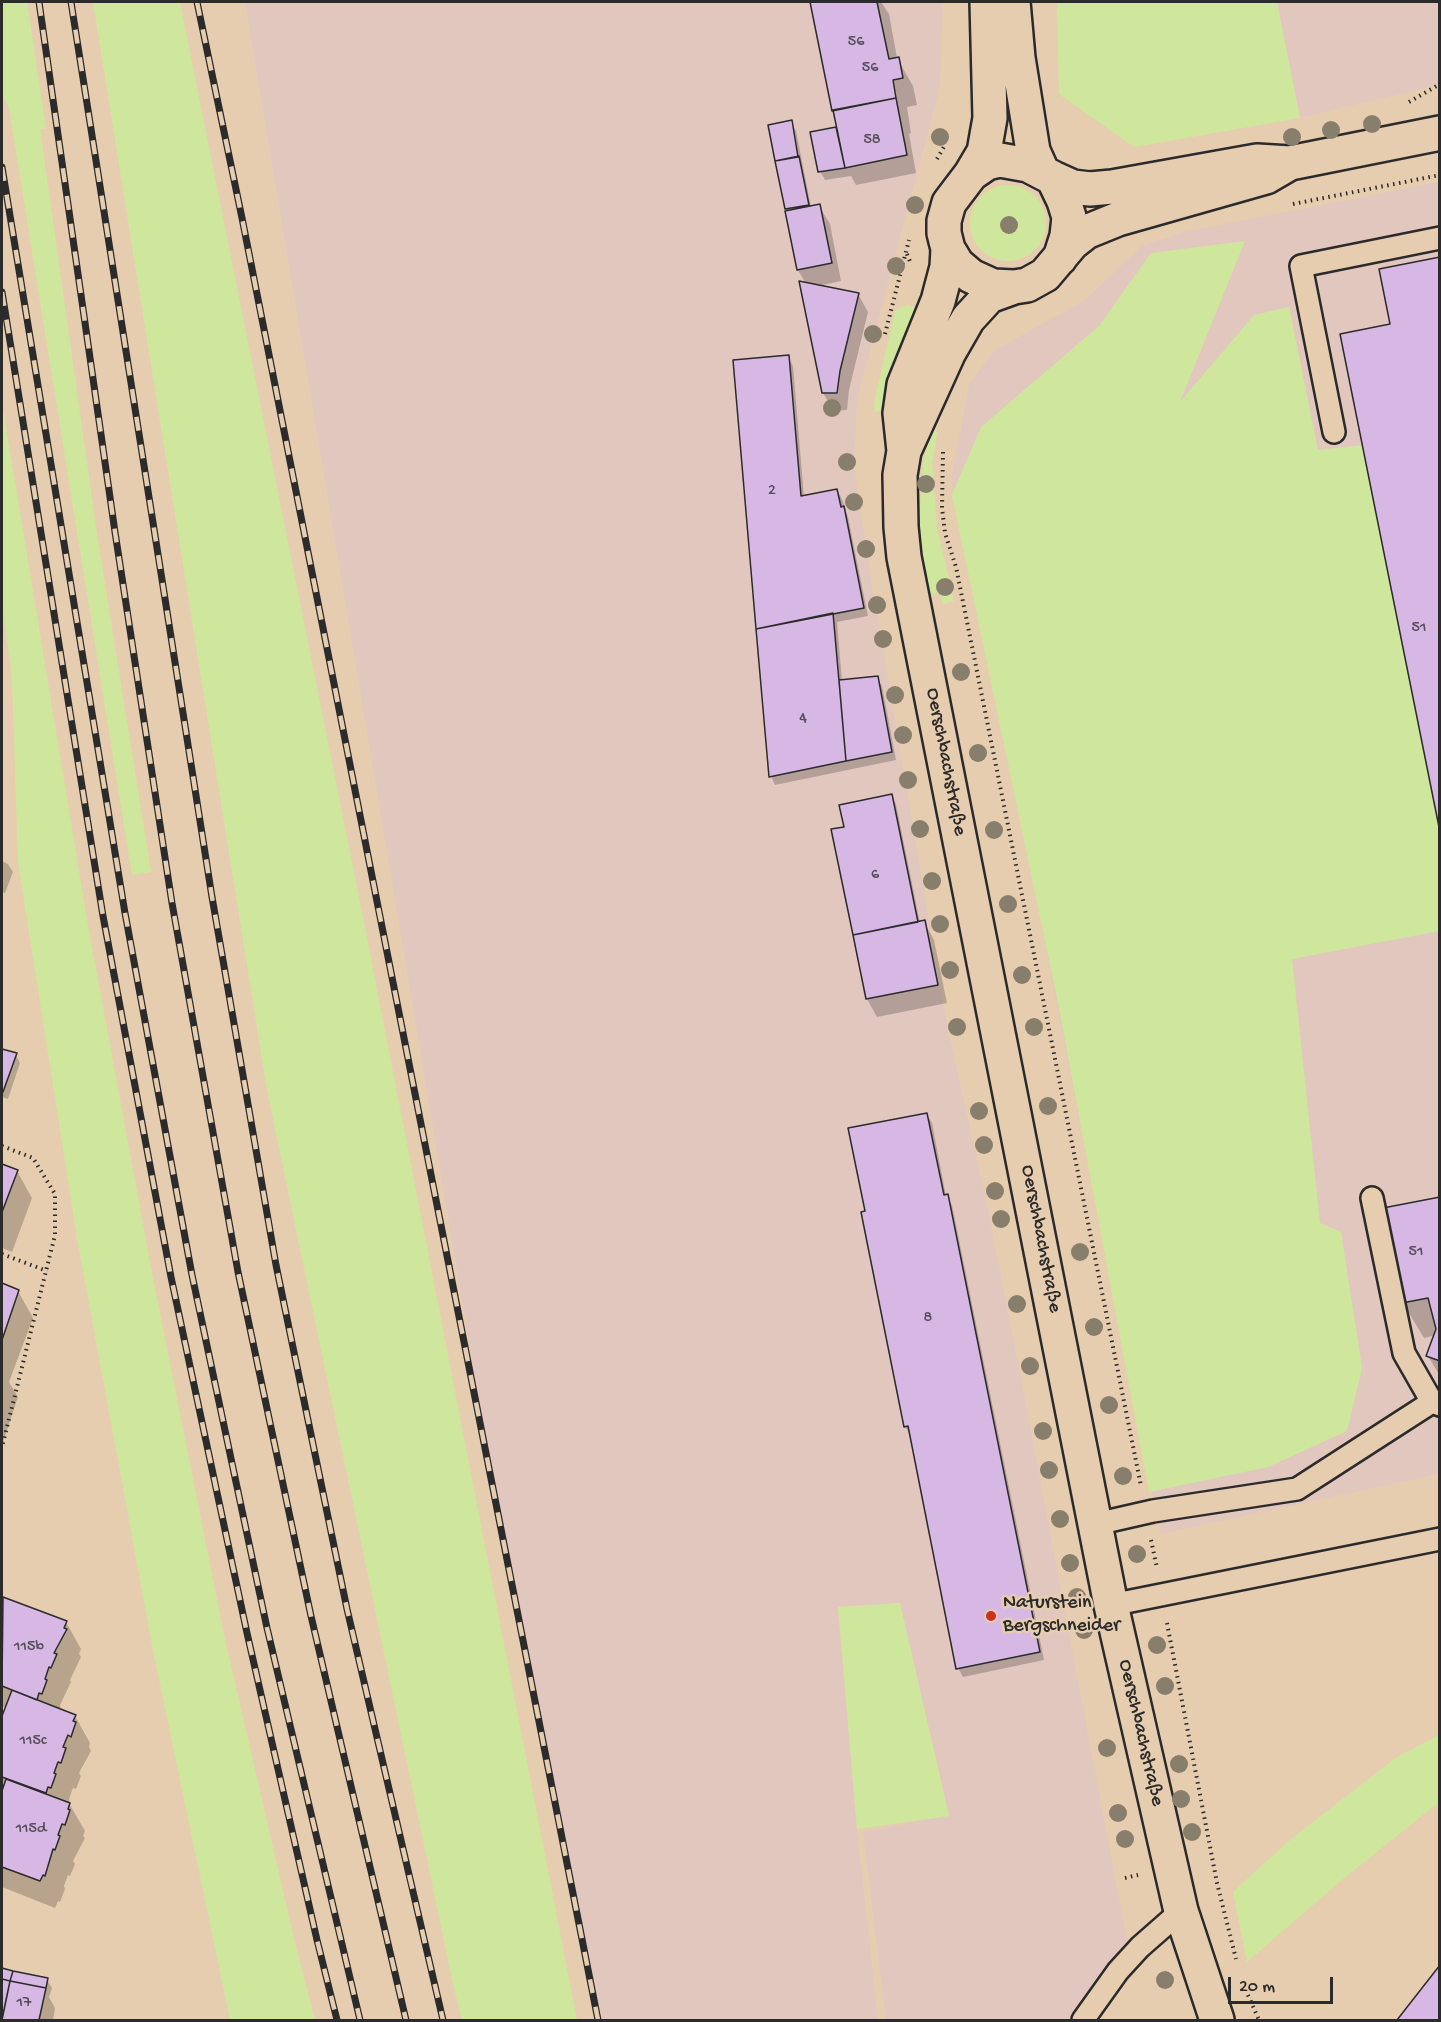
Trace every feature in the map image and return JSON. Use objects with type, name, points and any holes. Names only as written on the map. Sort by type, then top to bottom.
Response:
[{"type":"main road","points":[[987,2],[990,118],[984,152],[949,203],[944,221],[948,249],[957,264],[971,276],[993,286],[1027,285],[1045,275],[1072,243],[1086,232],[1118,219],[1266,177],[1290,163]]},
{"type":"main road","points":[[1013,2],[1018,58],[1033,152],[1064,201],[1069,217],[1067,236],[1060,258]]},
{"type":"main road","points":[[971,174],[987,164],[1000,160],[1022,163],[1073,187],[1090,189],[1257,161],[1290,163],[1440,133]]},
{"type":"main road","name":"Oerschbachstraße","points":[[904,451],[900,412],[904,385],[938,301],[947,267],[948,249]]},
{"type":"main road","name":"Oerschbachstraße","points":[[1014,287],[988,296],[968,319],[949,352],[904,451],[900,475],[904,557],[1111,1605],[1181,1911],[1217,2020]]},
{"type":"lane","points":[[1334,432],[1301,266],[1440,238]]},
{"type":"lane","points":[[1096,1524],[1146,1513],[1297,1489],[1436,1403],[1404,1353],[1372,1198]]},
{"type":"lane","points":[[1111,1605],[1440,1539]]},
{"type":"lane","points":[[1083,2020],[1118,1971],[1140,1947],[1181,1911]]},
{"type":"path","points":[[1283,206],[1440,175]]},
{"type":"path","points":[[944,449],[941,467],[945,533],[956,567],[1146,1513],[1217,1883],[1239,1970]]},
{"type":"path","points":[[2,1146],[33,1158],[55,1194],[55,1235],[2,1447]]},
{"type":"path","points":[[2,1254],[47,1271]]},
{"type":"path","points":[[1246,1990],[1259,2020]]},
{"type":"shaded area","points":[[245,2],[943,2],[940,87],[857,399],[854,467],[872,586],[948,1030],[987,1205],[1127,1941],[1067,2020],[886,2020],[863,1832],[949,1815],[899,1603],[838,1607],[857,1829],[878,2020],[599,2020],[486,1445]]},
{"type":"shaded area","points":[[1277,2],[1439,2],[1439,85],[1300,118]]},
{"type":"shaded area","points":[[1439,182],[1439,1474],[1160,1534],[976,588],[951,482],[969,384],[995,350],[1085,300],[1143,245],[1184,232]]},
{"type":"green space","points":[[2,2],[27,2],[46,129],[40,129],[97,534],[151,872],[132,875],[9,108],[2,96]]},
{"type":"green space","points":[[93,2],[180,2],[360,902],[577,2020],[462,2020],[453,1984],[267,1090]]},
{"type":"green space","points":[[1057,2],[1277,2],[1300,118],[1134,147],[1059,94]]},
{"type":"green space","points":[[1001,185],[1015,185],[1029,191],[1040,202],[1046,216],[1043,238],[1035,250],[1015,261],[1001,261],[987,255],[976,244],[970,230],[970,216],[976,202],[987,191]]},
{"type":"green space","points":[[1245,241],[1180,402],[1254,315],[1289,307],[1318,450],[1373,444],[1439,779],[1439,931],[1292,959],[1320,1223],[1341,1232],[1362,1368],[1347,1431],[1268,1467],[1149,1492],[1058,1003],[952,495],[981,427],[1099,326],[1151,253]]},
{"type":"green space","points":[[907,305],[923,311],[884,410],[874,412],[875,398],[895,311]]},
{"type":"green space","points":[[2,403],[87,920],[152,1273],[224,1635],[315,2020],[230,2020],[153,1650],[78,1244],[18,862],[12,678],[2,603]]},
{"type":"green space","points":[[931,429],[937,432],[932,464],[937,528],[954,601],[943,604],[940,594],[930,593],[926,582],[919,522],[923,463]]},
{"type":"green space","points":[[900,1603],[949,1816],[857,1829],[838,1607]]},
{"type":"green space","points":[[1439,1735],[1439,1802],[1343,1879],[1247,1962],[1233,1892],[1291,1839],[1397,1757]]},
{"type":"building","points":[[810,2],[877,2],[889,59],[899,57],[903,78],[893,80],[896,98],[832,111]]},
{"type":"building","points":[[896,98],[907,155],[845,168],[833,110]]},
{"type":"building","points":[[792,120],[798,157],[775,161],[768,125]]},
{"type":"building","points":[[836,127],[845,168],[818,172],[810,132]]},
{"type":"building","points":[[799,156],[809,205],[785,209],[775,161]]},
{"type":"building","points":[[820,204],[832,263],[797,270],[785,211]]},
{"type":"building","points":[[1440,257],[1440,832],[1340,334],[1390,324],[1379,269]]},
{"type":"building","points":[[799,281],[859,293],[837,393],[822,393]]},
{"type":"building","points":[[789,355],[801,496],[837,489],[841,507],[844,506],[864,608],[756,629],[733,360]]},
{"type":"building","points":[[833,613],[846,761],[769,777],[756,629]]},
{"type":"building","points":[[878,676],[892,752],[846,761],[839,680]]},
{"type":"building","points":[[892,794],[918,922],[853,935],[831,829],[844,827],[839,805]]},
{"type":"building","points":[[925,920],[938,985],[866,999],[853,935]]},
{"type":"building","points":[[2,1049],[17,1053],[3,1092],[2,1091]]},
{"type":"building","points":[[927,1113],[944,1195],[948,1194],[1040,1652],[956,1669],[908,1426],[904,1427],[861,1212],[865,1211],[848,1128]]},
{"type":"building","points":[[2,1164],[18,1170],[2,1212]]},
{"type":"building","points":[[1440,1197],[1440,1361],[1426,1356],[1436,1329],[1428,1298],[1402,1303],[1383,1208]]},
{"type":"building","points":[[2,1283],[19,1290],[2,1340]]},
{"type":"building","points":[[3,1597],[67,1621],[64,1628],[67,1629],[54,1653],[57,1654],[51,1668],[49,1667],[42,1694],[39,1693],[37,1700],[2,1686]]},
{"type":"building","points":[[12,1690],[76,1715],[71,1737],[68,1735],[63,1747],[66,1748],[61,1763],[58,1762],[51,1788],[48,1787],[46,1793],[2,1777],[2,1716]]},
{"type":"building","points":[[6,1779],[70,1803],[65,1825],[62,1824],[58,1835],[60,1836],[55,1850],[53,1849],[45,1876],[43,1875],[40,1881],[2,1867],[2,1791]]},
{"type":"building","points":[[1440,1965],[1440,2020],[1397,2020]]},
{"type":"building","points":[[2,1968],[13,1971],[10,1981],[2,1979]]},
{"type":"building","points":[[13,1971],[48,1978],[46,1988],[10,1981]]},
{"type":"building","points":[[2,1979],[10,1981],[2,2019]]},
{"type":"building","points":[[10,1981],[46,1988],[39,2020],[2,2020]]},
{"type":"railway","points":[[39,2],[115,532],[172,903],[238,1272],[311,1616],[406,2020]]},
{"type":"railway","points":[[71,2],[212,897],[276,1265],[347,1609],[443,2020]]},
{"type":"railway","points":[[197,2],[242,218],[598,2020]]},
{"type":"railway","points":[[2,167],[125,913],[192,1275],[267,1628],[360,2020]]},
{"type":"railway","points":[[2,292],[103,916],[171,1277],[247,1633],[337,2020]]},
{"type":"place","name":"Naturstein Bergschneider","points":[[991,1616]]}]
